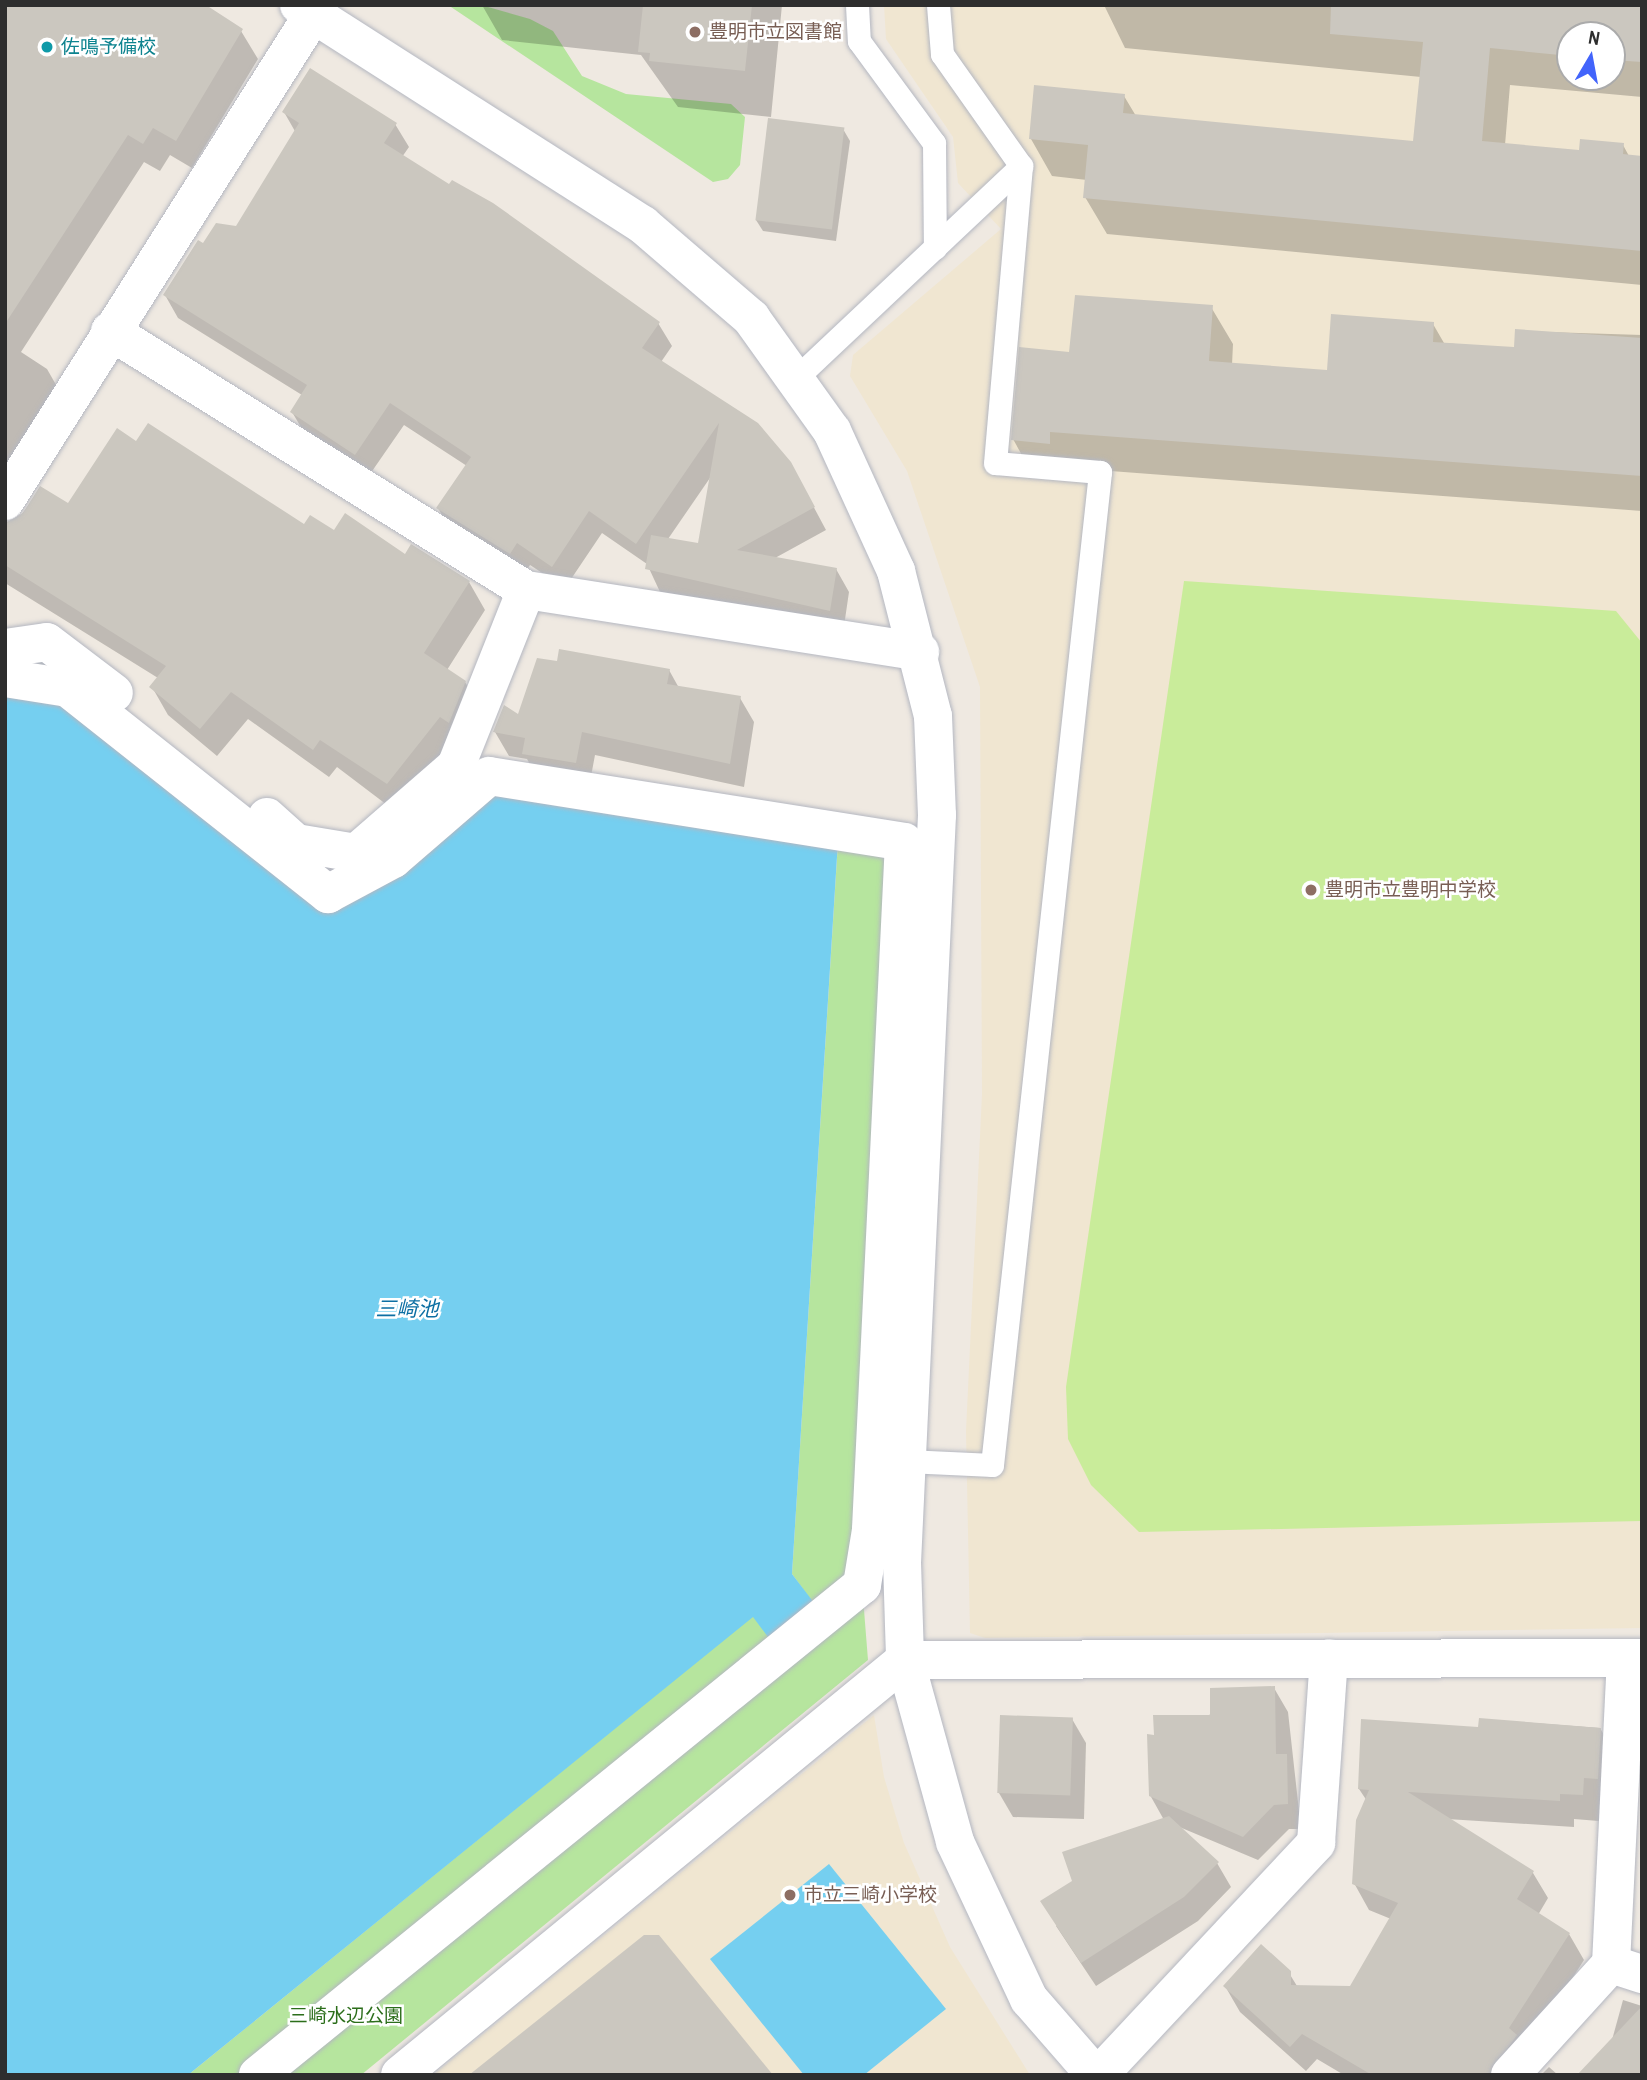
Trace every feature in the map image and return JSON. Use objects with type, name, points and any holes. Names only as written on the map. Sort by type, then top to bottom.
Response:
[{"type":"street","points":[[5,501],[311,8],[643,225],[751,318],[832,431],[896,571],[920,652],[933,716],[937,815],[907,1461],[905,1660],[955,1842],[1029,1999],[1097,2075],[1316,1843],[1329,1658]]},
{"type":"street","points":[[110,331],[526,590],[920,652]]},
{"type":"street","points":[[5,649],[47,642],[296,843],[356,853],[456,766],[526,590]]},
{"type":"street","points":[[5,678],[68,688],[328,894],[393,859],[489,776],[904,842],[871,1530],[862,1585],[258,2075]]},
{"type":"street","points":[[400,2075],[905,1660],[1634,1658],[1626,1969],[1510,2075]]},
{"type":"lane","points":[[857,5],[859,41],[933,143],[935,248]]},
{"type":"lane","points":[[907,1461],[992,1465],[1100,472],[995,463],[1021,166],[942,54],[938,5]]},
{"type":"lane","points":[[795,379],[1021,166]]},
{"type":"shaded area","name":"豊明市立豊明中学校","points":[[884,5],[1642,5],[1642,1628],[985,1638],[970,1633],[966,1431],[982,1094],[980,687],[907,471],[850,376],[853,355],[1001,229],[958,183],[953,137],[886,39]]},
{"type":"shaded area","name":"市立三崎小学校","points":[[874,1715],[884,1777],[904,1843],[950,1947],[1030,2075],[433,2075]]},
{"type":"green space","points":[[448,5],[481,5],[530,19],[553,31],[582,76],[626,94],[731,104],[745,117],[740,165],[728,179],[713,182]]},
{"type":"green space","points":[[1184,581],[1616,611],[1642,643],[1642,1521],[1139,1532],[1091,1485],[1068,1439],[1066,1387]]},
{"type":"green space","name":"三崎水辺公園","points":[[31,661],[51,662],[321,877],[894,827],[862,1585],[868,1660],[361,2075],[188,2075],[753,1616],[768,1636],[817,1608],[792,1574],[838,842],[402,876],[329,913],[67,700]]},
{"type":"water","name":"三崎池","points":[[5,687],[67,700],[329,913],[402,876],[489,789],[838,841],[792,1574],[818,1608],[768,1637],[753,1617],[188,2075],[5,2075]]},
{"type":"water","points":[[829,1864],[946,2009],[864,2075],[804,2075],[710,1959]]},
{"type":"building","points":[[5,5],[206,5],[243,29],[176,141],[153,128],[143,144],[128,135],[5,324]]},
{"type":"building","name":"豊明市立図書館","points":[[643,5],[752,5],[745,71],[649,61],[650,53],[638,52]]},
{"type":"building","points":[[1331,5],[1642,5],[1642,62],[1626,61],[1626,21],[1556,21],[1556,55],[1490,48],[1482,141],[1579,150],[1580,139],[1624,143],[1623,154],[1642,156],[1642,251],[1083,198],[1088,145],[1029,139],[1034,85],[1125,94],[1123,113],[1413,141],[1423,42],[1330,34]]},
{"type":"building","points":[[310,68],[397,123],[384,143],[449,184],[452,180],[493,203],[660,322],[642,348],[758,423],[791,462],[815,507],[737,550],[837,568],[830,611],[645,569],[651,535],[698,543],[719,423],[636,544],[589,511],[552,567],[517,543],[510,554],[436,508],[471,457],[464,452],[390,403],[355,455],[290,412],[307,385],[163,295],[198,240],[203,243],[216,223],[236,226],[299,123],[282,112]]},
{"type":"building","points":[[768,118],[844,127],[832,230],[755,220]]},
{"type":"building","points":[[1075,295],[1213,305],[1209,361],[1327,370],[1331,314],[1434,322],[1433,342],[1514,347],[1515,329],[1642,338],[1642,476],[1050,432],[1050,444],[1011,440],[1019,347],[1069,352]]},
{"type":"building","points":[[148,423],[304,524],[310,515],[334,530],[345,513],[405,554],[411,544],[470,581],[424,653],[466,681],[449,723],[440,717],[387,784],[320,740],[313,750],[231,692],[200,729],[149,687],[166,666],[5,565],[5,523],[23,513],[40,486],[68,503],[117,428],[136,441]]},
{"type":"building","points":[[559,649],[670,669],[667,684],[741,696],[730,764],[582,732],[576,763],[522,754],[525,738],[493,732],[504,705],[518,714],[537,658],[557,661]]},
{"type":"building","points":[[1275,1686],[1276,1754],[1287,1754],[1288,1804],[1274,1805],[1243,1837],[1149,1796],[1147,1734],[1154,1735],[1153,1715],[1210,1715],[1210,1688]]},
{"type":"building","points":[[1000,1715],[1073,1718],[1070,1796],[997,1793]]},
{"type":"building","points":[[1479,1718],[1601,1728],[1598,1779],[1584,1778],[1583,1795],[1560,1794],[1560,1801],[1408,1792],[1534,1871],[1517,1899],[1570,1933],[1509,2028],[1517,2035],[1489,2075],[1372,2075],[1302,2034],[1290,2047],[1223,1986],[1261,1944],[1291,1971],[1291,1985],[1350,1986],[1398,1903],[1352,1884],[1356,1820],[1369,1790],[1358,1789],[1361,1719],[1478,1727]]},
{"type":"building","points":[[1169,1816],[1219,1862],[1184,1897],[1081,1963],[1040,1901],[1072,1881],[1062,1852]]},
{"type":"building","points":[[644,1935],[659,1935],[773,2075],[469,2075]]},
{"type":"building","points":[[1642,2006],[1642,2075],[1577,2075]]},
{"type":"place","name":"豊明市立図書館","points":[[695,32]]},
{"type":"place","name":"佐鳴予備校","points":[[47,47]]},
{"type":"place","name":"豊明市立豊明中学校","points":[[1311,890]]},
{"type":"place","name":"市立三崎小学校","points":[[790,1895]]}]
